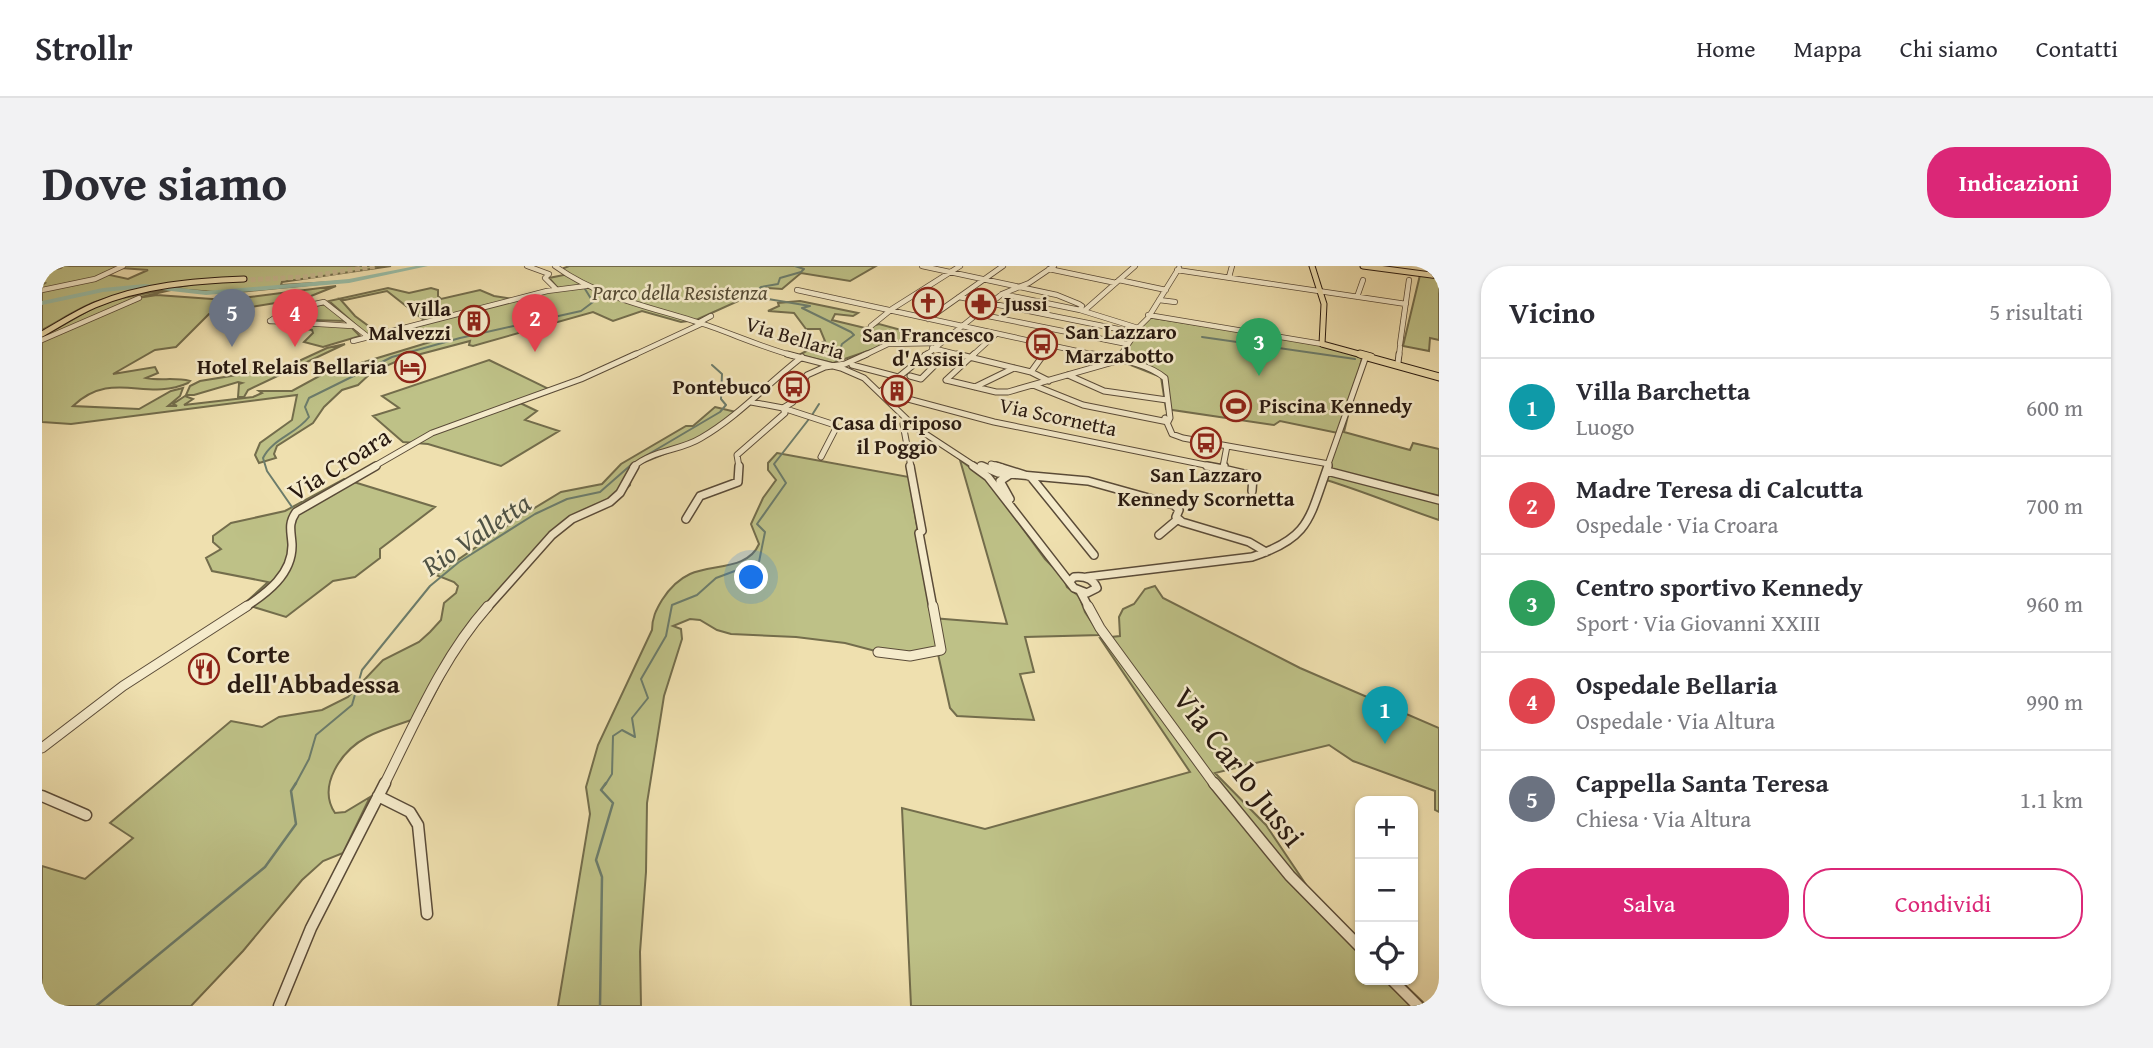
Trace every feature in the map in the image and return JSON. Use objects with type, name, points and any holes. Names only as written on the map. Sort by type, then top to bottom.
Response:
[{"type":"main road","points":[[1312,266],[1324,307],[1322,344],[1357,353],[1370,360],[1439,377]]},
{"type":"main road","points":[[1363,266],[1439,276]]},
{"type":"main road","points":[[42,334],[97,304],[185,284],[244,279]]},
{"type":"main road","points":[[1370,360],[1398,365]]},
{"type":"street","points":[[42,268],[60,266]]},
{"type":"street","points":[[42,290],[90,281],[123,266]]},
{"type":"street","points":[[527,266],[548,273],[545,278],[556,289]]},
{"type":"street","points":[[556,267],[566,266]]},
{"type":"street","points":[[922,266],[1068,299],[1082,309]]},
{"type":"street","points":[[871,326],[892,309],[960,266]]},
{"type":"street","points":[[928,319],[1003,266]]},
{"type":"street","points":[[1061,331],[1082,309],[1092,305],[1135,266]]},
{"type":"street","points":[[1229,277],[1232,266]]},
{"type":"street","name":"Via Bellaria","points":[[556,267],[569,278],[586,286],[653,310],[700,323],[754,345],[832,365],[851,366],[898,377]]},
{"type":"street","points":[[1166,290],[1051,267],[1029,283],[1002,294],[880,392],[923,433],[988,477],[1070,581],[1120,572],[1225,561],[1266,552],[1295,538],[1308,522],[1370,360]]},
{"type":"street","points":[[1178,267],[1320,290]]},
{"type":"street","points":[[1178,267],[1406,304]]},
{"type":"street","points":[[996,334],[946,380],[1003,393],[1109,364],[1117,359],[1128,344],[1166,290],[1178,267]]},
{"type":"street","points":[[1357,297],[1363,280]]},
{"type":"street","points":[[1398,365],[1409,280]]},
{"type":"street","points":[[353,341],[556,289],[586,286]]},
{"type":"street","points":[[797,290],[1117,359],[1157,372],[1165,378]]},
{"type":"street","points":[[1002,294],[1082,309],[1137,331]]},
{"type":"street","points":[[42,340],[136,296]]},
{"type":"street","points":[[959,297],[1137,331]]},
{"type":"street","points":[[1160,299],[1175,302]]},
{"type":"street","points":[[350,323],[269,322],[287,310],[324,302],[367,336]]},
{"type":"street","points":[[978,314],[1128,344]]},
{"type":"street","points":[[1148,315],[1322,344]]},
{"type":"street","name":"Via Bellaria","points":[[700,323],[711,316]]},
{"type":"street","name":"Via Croara","points":[[42,748],[123,687],[261,597],[281,580],[293,556],[289,522],[296,512],[442,428],[581,379],[700,323]]},
{"type":"street","points":[[1034,340],[1045,328]]},
{"type":"street","points":[[1063,347],[1074,333]]},
{"type":"street","points":[[783,408],[793,402],[807,375],[832,365],[851,366],[884,345],[941,343]]},
{"type":"street","points":[[915,345],[1031,372],[1049,381]]},
{"type":"street","points":[[1031,372],[1051,345]]},
{"type":"street","points":[[910,376],[921,379],[941,359],[925,355]]},
{"type":"street","points":[[279,1006],[311,928],[442,670],[468,629],[552,535],[572,519],[610,502],[620,493],[631,469],[641,460],[700,439],[751,402],[759,391],[802,357]]},
{"type":"street","points":[[1117,359],[1165,378]]},
{"type":"street","name":"Via Bellaria","points":[[851,366],[880,392]]},
{"type":"street","points":[[975,387],[1014,368]]},
{"type":"street","points":[[1156,374],[1161,379],[1170,418],[1169,430],[1176,436],[1328,467],[1439,500]]},
{"type":"street","points":[[1068,375],[1104,391],[1165,400]]},
{"type":"street","points":[[1165,378],[1165,400]]},
{"type":"street","points":[[1032,385],[1076,405],[1168,422]]},
{"type":"street","name":"Via Scornetta","points":[[887,399],[908,399],[994,422],[1253,475],[1252,491]]},
{"type":"street","points":[[751,402],[783,408],[835,425],[836,428],[821,457]]},
{"type":"street","points":[[686,519],[700,496],[737,482],[740,471],[737,456],[785,413],[783,408]]},
{"type":"street","points":[[878,652],[911,656],[940,650],[903,424],[906,419]]},
{"type":"street","points":[[1223,469],[1227,446]]},
{"type":"street","points":[[966,460],[993,472],[1088,481],[1178,508],[1178,519],[1159,535]]},
{"type":"street","points":[[990,464],[1031,477],[1094,555]]},
{"type":"street","points":[[1011,506],[1000,481],[1004,476],[1012,475]]},
{"type":"street","points":[[1178,519],[1238,538],[1266,552]]},
{"type":"street","points":[[1250,543],[1269,545],[1295,538]]},
{"type":"street","points":[[1225,561],[1249,552],[1250,543]]},
{"type":"street","points":[[1056,565],[1094,582],[1091,608]]},
{"type":"street","points":[[1080,592],[1095,590],[1104,580],[1120,572]]},
{"type":"street","name":"Via Carlo Jussi","points":[[1070,581],[1091,608],[1100,628],[1237,814],[1290,876],[1355,942]]},
{"type":"street","points":[[42,796],[86,815]]},
{"type":"street","points":[[378,796],[410,812],[418,825],[428,914]]},
{"type":"street","points":[[1397,985],[1418,1006]]},
{"type":"green space","name":"Parco della Resistenza","points":[[42,266],[122,266],[105,274],[128,279],[148,270],[121,268],[125,266],[391,266],[282,282],[281,285],[349,281],[229,293],[175,289],[137,298],[157,295],[226,300],[336,286],[306,298],[209,314],[176,347],[155,350],[113,374],[155,367],[158,373],[146,378],[190,381],[188,383],[173,388],[102,389],[87,395],[73,406],[139,409],[171,391],[183,388],[180,396],[168,406],[177,406],[173,404],[185,396],[193,399],[184,405],[253,397],[262,393],[259,391],[292,391],[323,374],[339,374],[361,363],[430,342],[411,326],[425,321],[387,291],[340,299],[355,316],[378,333],[366,334],[329,301],[388,288],[409,293],[431,288],[438,290],[441,299],[480,290],[494,296],[513,299],[558,288],[549,278],[564,275],[564,268],[569,266],[876,266],[850,281],[801,273],[782,289],[767,288],[696,320],[681,322],[642,311],[613,321],[593,312],[473,346],[469,345],[470,341],[402,359],[372,372],[358,385],[342,390],[324,407],[313,423],[277,446],[274,454],[276,458],[259,463],[255,455],[260,443],[292,420],[297,395],[71,424],[42,422],[42,337],[95,307],[117,299],[194,284],[246,277],[130,292],[88,305],[42,330],[42,285],[45,283],[42,282]]},
{"type":"green space","points":[[1420,275],[1439,278],[1439,340],[1430,338],[1429,351],[1403,346]]},
{"type":"green space","points":[[800,301],[858,313],[853,316],[835,314],[832,320],[865,328],[879,324],[942,341],[936,344],[888,344],[833,363],[799,355],[825,341],[820,329],[806,329],[794,313],[768,311],[779,306],[778,303]]},
{"type":"green space","points":[[326,304],[345,321],[274,319],[287,311]]},
{"type":"green space","points":[[1147,317],[1322,344],[1362,358],[1344,432],[1410,450],[1413,443],[1439,449],[1439,520],[1326,480],[1338,433],[1280,421],[1274,425],[1166,409],[1161,377],[1118,360]]},
{"type":"green space","points":[[282,326],[350,326],[360,336],[323,347],[304,342],[313,333],[312,330]]},
{"type":"green space","points":[[345,344],[248,390],[244,397],[238,397],[239,384],[242,383],[238,382],[186,395],[190,386],[200,381],[286,367],[327,348]]},
{"type":"green space","points":[[489,360],[551,390],[518,402],[537,411],[525,420],[559,431],[501,466],[428,444],[403,442],[373,416],[399,408],[382,396]]},
{"type":"green space","points":[[715,407],[736,412],[702,439],[637,465],[631,473],[630,485],[617,499],[576,517],[555,534],[464,638],[423,716],[374,734],[348,751],[334,770],[330,781],[330,803],[335,813],[345,812],[370,797],[343,853],[323,861],[302,880],[243,951],[191,1006],[42,1006],[42,866],[85,879],[133,838],[110,823],[231,721],[262,727],[279,717],[322,710],[348,697],[383,660],[419,642],[441,620],[444,603],[456,593],[458,586],[436,575],[518,518],[561,492],[602,484],[621,464],[686,426],[693,426]]},
{"type":"green space","points":[[777,453],[909,477],[932,618],[1007,624],[960,460],[988,481],[1045,559],[1063,577],[1067,587],[1079,596],[1085,612],[1100,635],[1025,637],[1034,672],[1020,674],[1034,720],[957,716],[950,708],[938,654],[883,653],[845,643],[796,637],[731,634],[717,630],[700,620],[690,619],[673,626],[681,629],[682,639],[664,696],[647,803],[646,872],[640,952],[641,1006],[558,1006],[590,814],[586,787],[598,745],[652,630],[656,611],[668,592],[690,574],[747,558],[759,544],[751,524],[763,498],[776,480],[768,470],[768,463]]},
{"type":"green space","points":[[344,479],[435,507],[380,549],[380,558],[355,577],[333,581],[286,617],[244,604],[268,582],[212,571],[206,558],[221,549],[213,542],[213,536],[231,523],[285,511]]},
{"type":"green space","points":[[1155,586],[1163,598],[1300,668],[1439,728],[1439,812],[1435,810],[1435,791],[1353,761],[1329,745],[1215,773],[1266,825],[1315,898],[1355,936],[1355,985],[1405,985],[1427,1006],[911,1006],[902,808],[985,829],[1190,772],[1100,638],[1120,636],[1119,617],[1123,609],[1134,604],[1145,589]]},
{"type":"waterway","points":[[42,303],[103,290],[145,286],[206,293],[349,281],[425,266]]},
{"type":"waterway","points":[[795,266],[804,269],[802,271]]},
{"type":"waterway","points":[[801,272],[780,278],[778,284],[761,287],[757,291],[768,299],[810,306],[802,308],[851,332],[854,335],[842,344],[836,360]]},
{"type":"waterway","points":[[292,507],[267,471],[263,458],[272,446],[309,417],[305,407],[309,398],[392,357],[460,338],[581,311],[593,302],[585,289]]},
{"type":"waterway","points":[[1202,337],[1355,359]]},
{"type":"waterway","name":"Rio Valletta","points":[[642,458],[720,412],[726,405],[721,399],[722,374],[712,365]]},
{"type":"waterway","points":[[812,415],[819,404]]},
{"type":"waterway","points":[[605,785],[612,774],[613,736],[622,730],[635,737],[632,718],[648,698],[641,679],[666,636],[672,605],[697,595],[716,578],[759,562],[765,532],[757,524],[786,483],[774,464],[809,419]]},
{"type":"waterway","name":"Rio Valletta","points":[[295,785],[309,759],[316,735],[352,705],[362,670],[430,586],[459,562],[535,514],[567,499],[600,492],[632,464]]},
{"type":"waterway","name":"Rio Valletta","points":[[96,1006],[265,867],[296,824],[291,791],[296,783]]},
{"type":"waterway","points":[[600,1006],[602,877],[596,860],[613,803],[601,790],[606,783]]},
{"type":"tunnel","points":[[243,280],[305,277],[377,266]]},
{"type":"place","name":"San Francesco d'Assisi","points":[[928,303]]},
{"type":"place","name":"Jussi","points":[[981,304]]},
{"type":"place","name":"Villa Malvezzi","points":[[474,321]]},
{"type":"place","name":"San Lazzaro Marzabotto","points":[[1042,344]]},
{"type":"place","name":"Cappella Santa Teresa","points":[[232,347]]},
{"type":"place","name":"Ospedale Bellaria","points":[[295,347]]},
{"type":"place","name":"Madre Teresa di Calcutta","points":[[535,352]]},
{"type":"place","name":"Hotel Relais Bellaria","points":[[410,367]]},
{"type":"place","name":"Centro sportivo Kennedy","points":[[1259,376]]},
{"type":"place","name":"Pontebuco","points":[[794,387]]},
{"type":"place","name":"Casa di riposo il Poggio","points":[[897,391]]},
{"type":"place","name":"Piscina Kennedy","points":[[1236,406]]},
{"type":"place","name":"San Lazzaro Kennedy Scornetta","points":[[1206,443]]},
{"type":"place","name":"Corte dell'Abbadessa","points":[[204,669]]},
{"type":"place","name":"Villa Barchetta","points":[[1385,744]]}]
